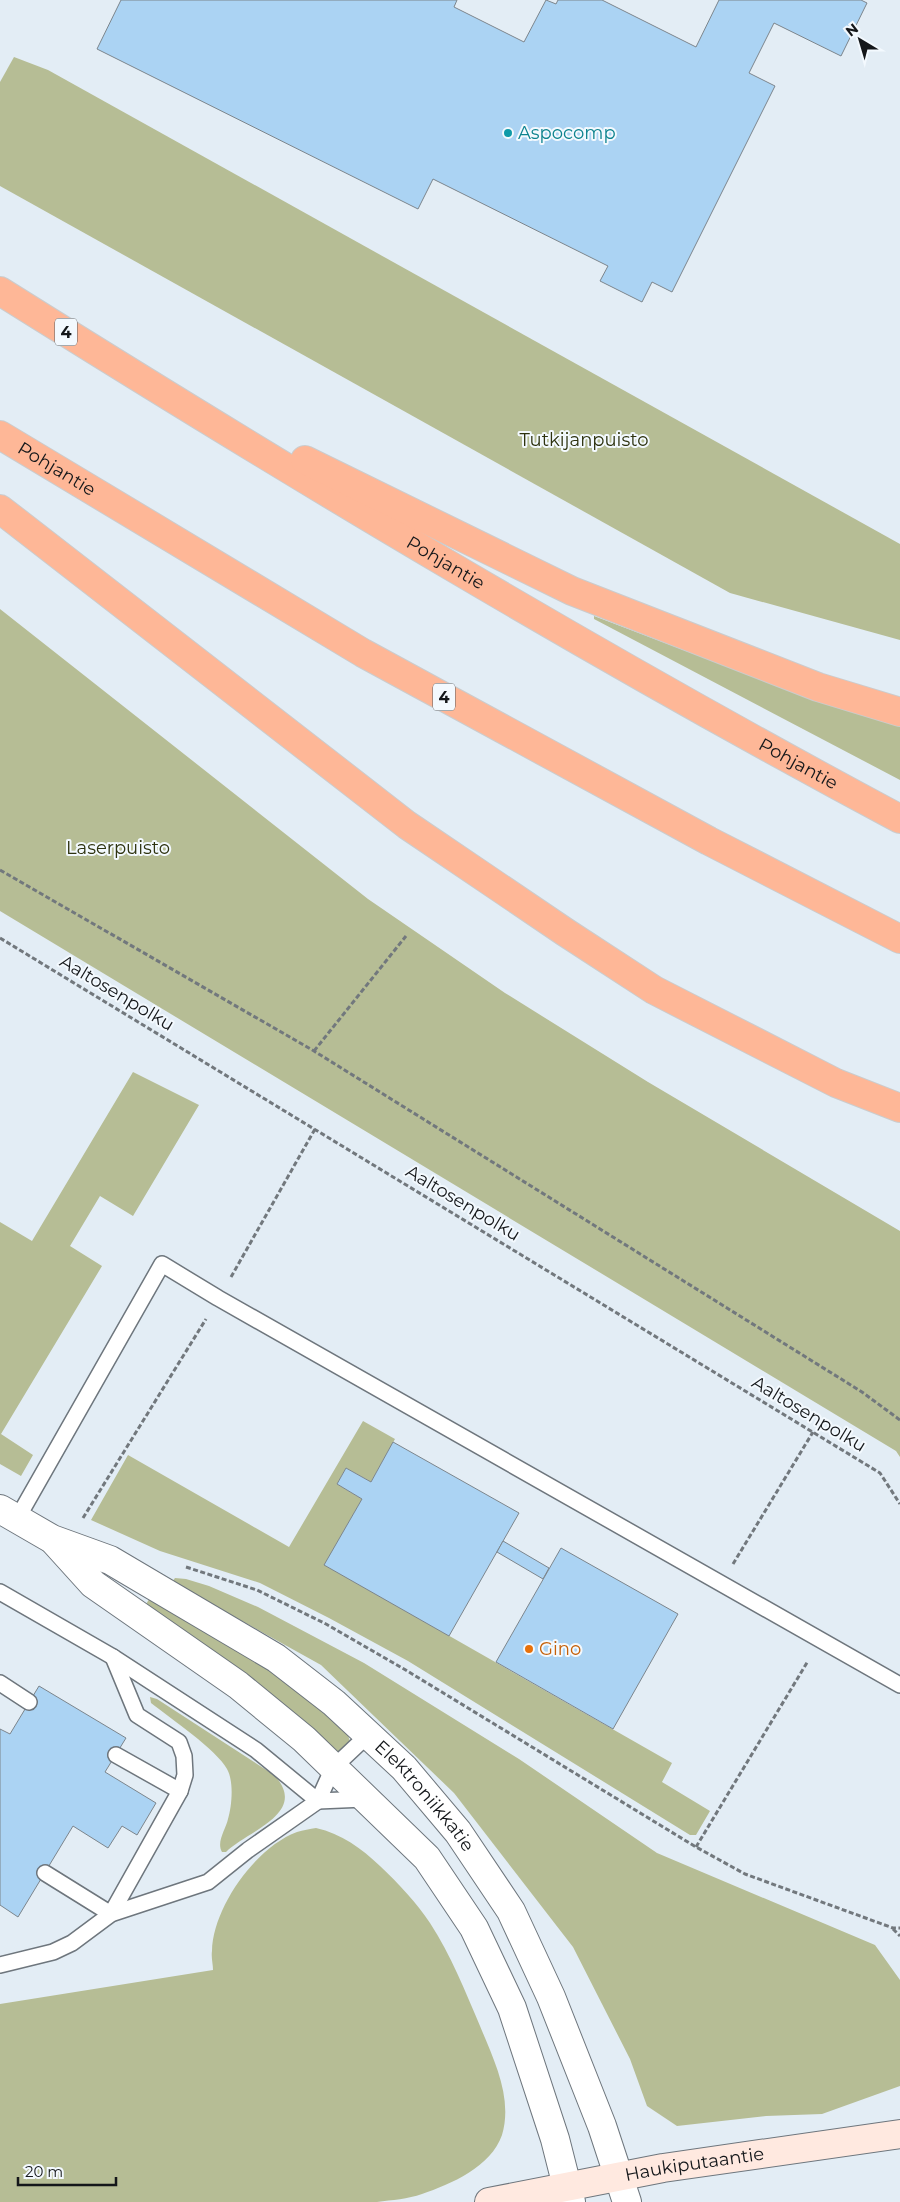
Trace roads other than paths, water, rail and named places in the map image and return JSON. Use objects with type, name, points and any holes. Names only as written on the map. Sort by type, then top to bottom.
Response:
[{"type":"highway","name":"Pohjantie","points":[[0,292],[422,550],[761,744],[900,819]]},
{"type":"highway","points":[[131,373],[431,523],[572,591],[818,687],[900,712]]},
{"type":"highway","name":"Pohjantie","points":[[0,435],[363,653],[709,841],[900,939]]},
{"type":"highway","points":[[0,509],[407,825],[565,932],[654,990],[836,1083],[900,1108]]},
{"type":"highway","points":[[836,1083],[900,1126]]},
{"type":"main road","name":"Haukiputaantie","points":[[489,2202],[622,2190],[673,2167],[900,2134]]},
{"type":"street","name":"Elektroniikkatie","points":[[9,1514],[52,1539],[110,1560],[276,1658],[334,1703],[404,1768],[458,1832],[511,1912],[551,1997],[602,2126],[622,2190]]},
{"type":"street","name":"Elektroniikkatie","points":[[52,1539],[93,1584],[238,1684],[304,1739],[427,1858],[474,1928],[512,2008],[555,2139],[569,2194]]},
{"type":"lane","points":[[9,1514],[162,1264],[218,1298],[900,1685]]},
{"type":"lane","points":[[0,1592],[113,1657],[256,1750],[318,1801],[366,1799]]},
{"type":"lane","points":[[111,1914],[180,1791],[186,1775],[184,1756],[179,1742],[137,1715],[113,1657]]},
{"type":"lane","points":[[0,1683],[29,1702]]},
{"type":"lane","points":[[0,1965],[59,1949],[91,1930],[111,1914],[208,1882],[248,1850],[318,1801],[334,1768],[369,1734]]},
{"type":"lane","points":[[116,1755],[180,1791]]},
{"type":"lane","points":[[45,1873],[111,1914]]},
{"type":"place","name":"Aspocomp","points":[[508,133]]},
{"type":"place","name":"Gino","points":[[529,1649]]},
{"type":"park label","name":"Tutkijanpuisto","points":[[584,440]]},
{"type":"park label","name":"Laserpuisto","points":[[118,848]]}]
